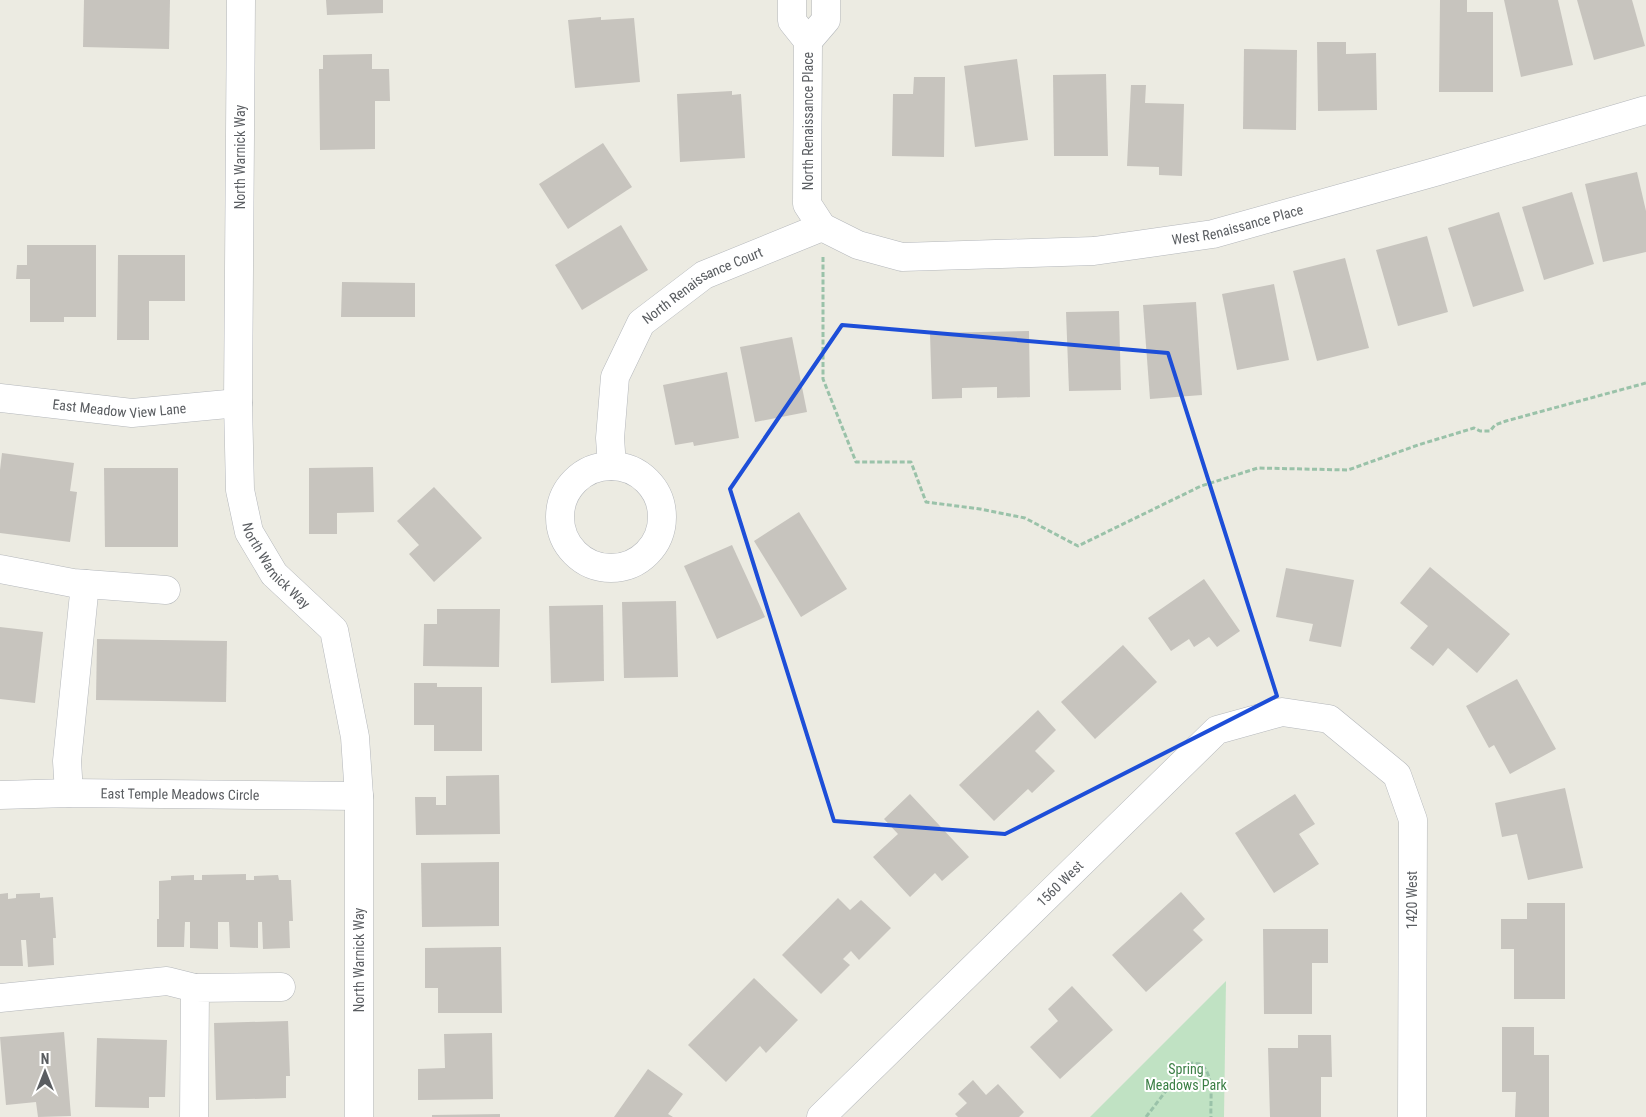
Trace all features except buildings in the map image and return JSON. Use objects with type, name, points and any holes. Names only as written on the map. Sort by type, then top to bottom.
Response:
[{"type":"street","name":"North Warnick Way","points":[[241,0],[238,403],[240,490],[249,532],[274,574],[334,630],[355,737],[359,796],[358,1117]]},
{"type":"street","name":"North Renaissance Place","points":[[792,0],[792,21],[808,41],[807,204],[822,227]]},
{"type":"street","name":"North Renaissance Place","points":[[808,41],[826,20],[826,0]]},
{"type":"street","name":"West Renaissance Place","points":[[822,227],[858,245],[902,258],[1094,251],[1213,234],[1435,172],[1646,110]]},
{"type":"street","name":"North Renaissance Court","points":[[612,466],[610,438],[615,377],[641,323],[704,276],[822,227]]},
{"type":"street","name":"East Meadow View Lane","points":[[0,398],[132,414],[238,403]]},
{"type":"street","points":[[0,569],[74,583],[166,590]]},
{"type":"street","points":[[69,794],[67,760],[85,584]]},
{"type":"street","name":"1560 West","points":[[821,1117],[1217,730],[1282,712],[1329,719]]},
{"type":"street","name":"1420 West","points":[[1329,719],[1397,774],[1413,820],[1412,1117]]},
{"type":"street","name":"East Temple Meadows Circle","points":[[0,795],[359,796]]},
{"type":"street","points":[[0,998],[167,980],[195,988],[281,987]]},
{"type":"street","points":[[194,1117],[195,988]]},
{"type":"path","points":[[822,227],[823,379],[856,462],[911,462],[926,502],[1025,518],[1078,546],[1201,486],[1258,468],[1348,470],[1418,445],[1474,428],[1480,431],[1490,431],[1495,425],[1506,421],[1646,383]]},
{"type":"path","points":[[1146,1117],[1182,1070],[1192,1064],[1201,1064],[1210,1077],[1210,1117]]},
{"type":"highlighted area","points":[[842,325],[1168,353],[1277,696],[1005,834],[834,821],[730,489]]},
{"type":"green space","name":"Spring Meadows Park","points":[[1226,981],[1224,1117],[1090,1117]]}]
